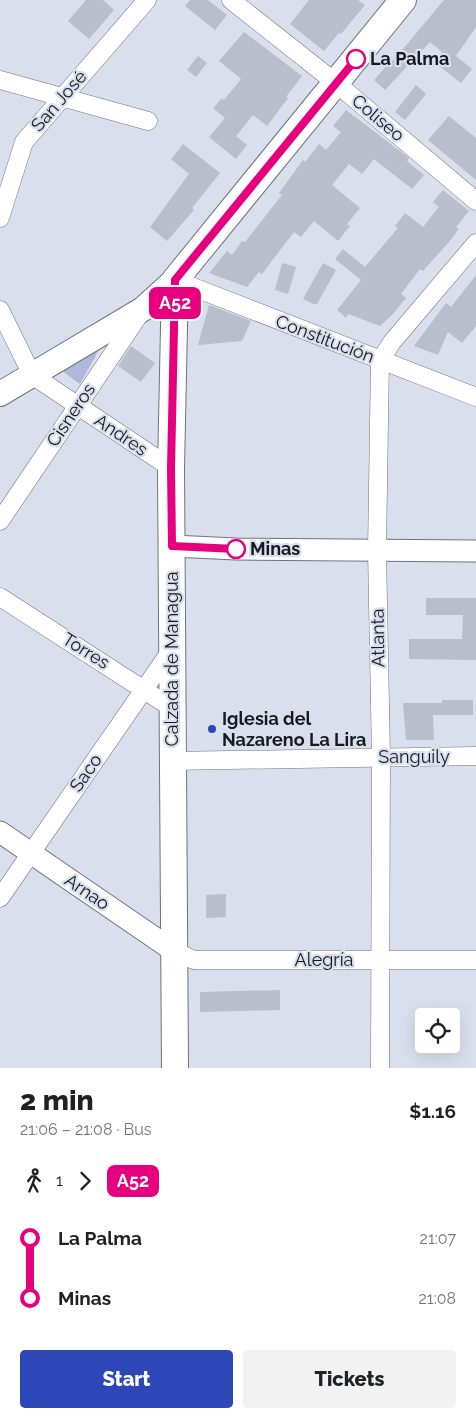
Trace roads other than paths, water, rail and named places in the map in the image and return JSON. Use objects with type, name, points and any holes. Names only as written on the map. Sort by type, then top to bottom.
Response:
[{"type":"main road","points":[[0,394],[143,309],[175,280],[403,0]]},
{"type":"main road","name":"Calzada de Managua","points":[[174,1068],[171,468],[175,280]]},
{"type":"street","name":"San José","points":[[0,218],[24,142],[147,0]]},
{"type":"street","name":"Coliseo","points":[[231,0],[336,83],[476,201]]},
{"type":"street","points":[[0,80],[148,121]]},
{"type":"street","points":[[380,361],[392,342],[476,243]]},
{"type":"street","name":"Constitución","points":[[175,280],[476,397]]},
{"type":"street","name":"Cisneros","points":[[0,521],[143,309]]},
{"type":"street","name":"Andres","points":[[0,310],[32,375],[171,468]]},
{"type":"street","name":"Atlanta","points":[[380,361],[377,551],[380,757],[380,1068]]},
{"type":"street","points":[[172,546],[236,549],[476,551]]},
{"type":"street","name":"Torres","points":[[0,597],[144,688],[172,708]]},
{"type":"street","name":"Saco","points":[[0,898],[172,649]]},
{"type":"street","name":"Sanguily","points":[[172,761],[476,756]]},
{"type":"street","name":"Arnao","points":[[0,832],[174,951]]},
{"type":"street","name":"Alegría","points":[[174,951],[194,960],[476,960]]},
{"type":"place","name":"La Palma","points":[[356,59]]},
{"type":"place","name":"Minas","points":[[236,549]]},
{"type":"place","name":"Iglesia del Nazareno La Lira","points":[[212,729]]}]
